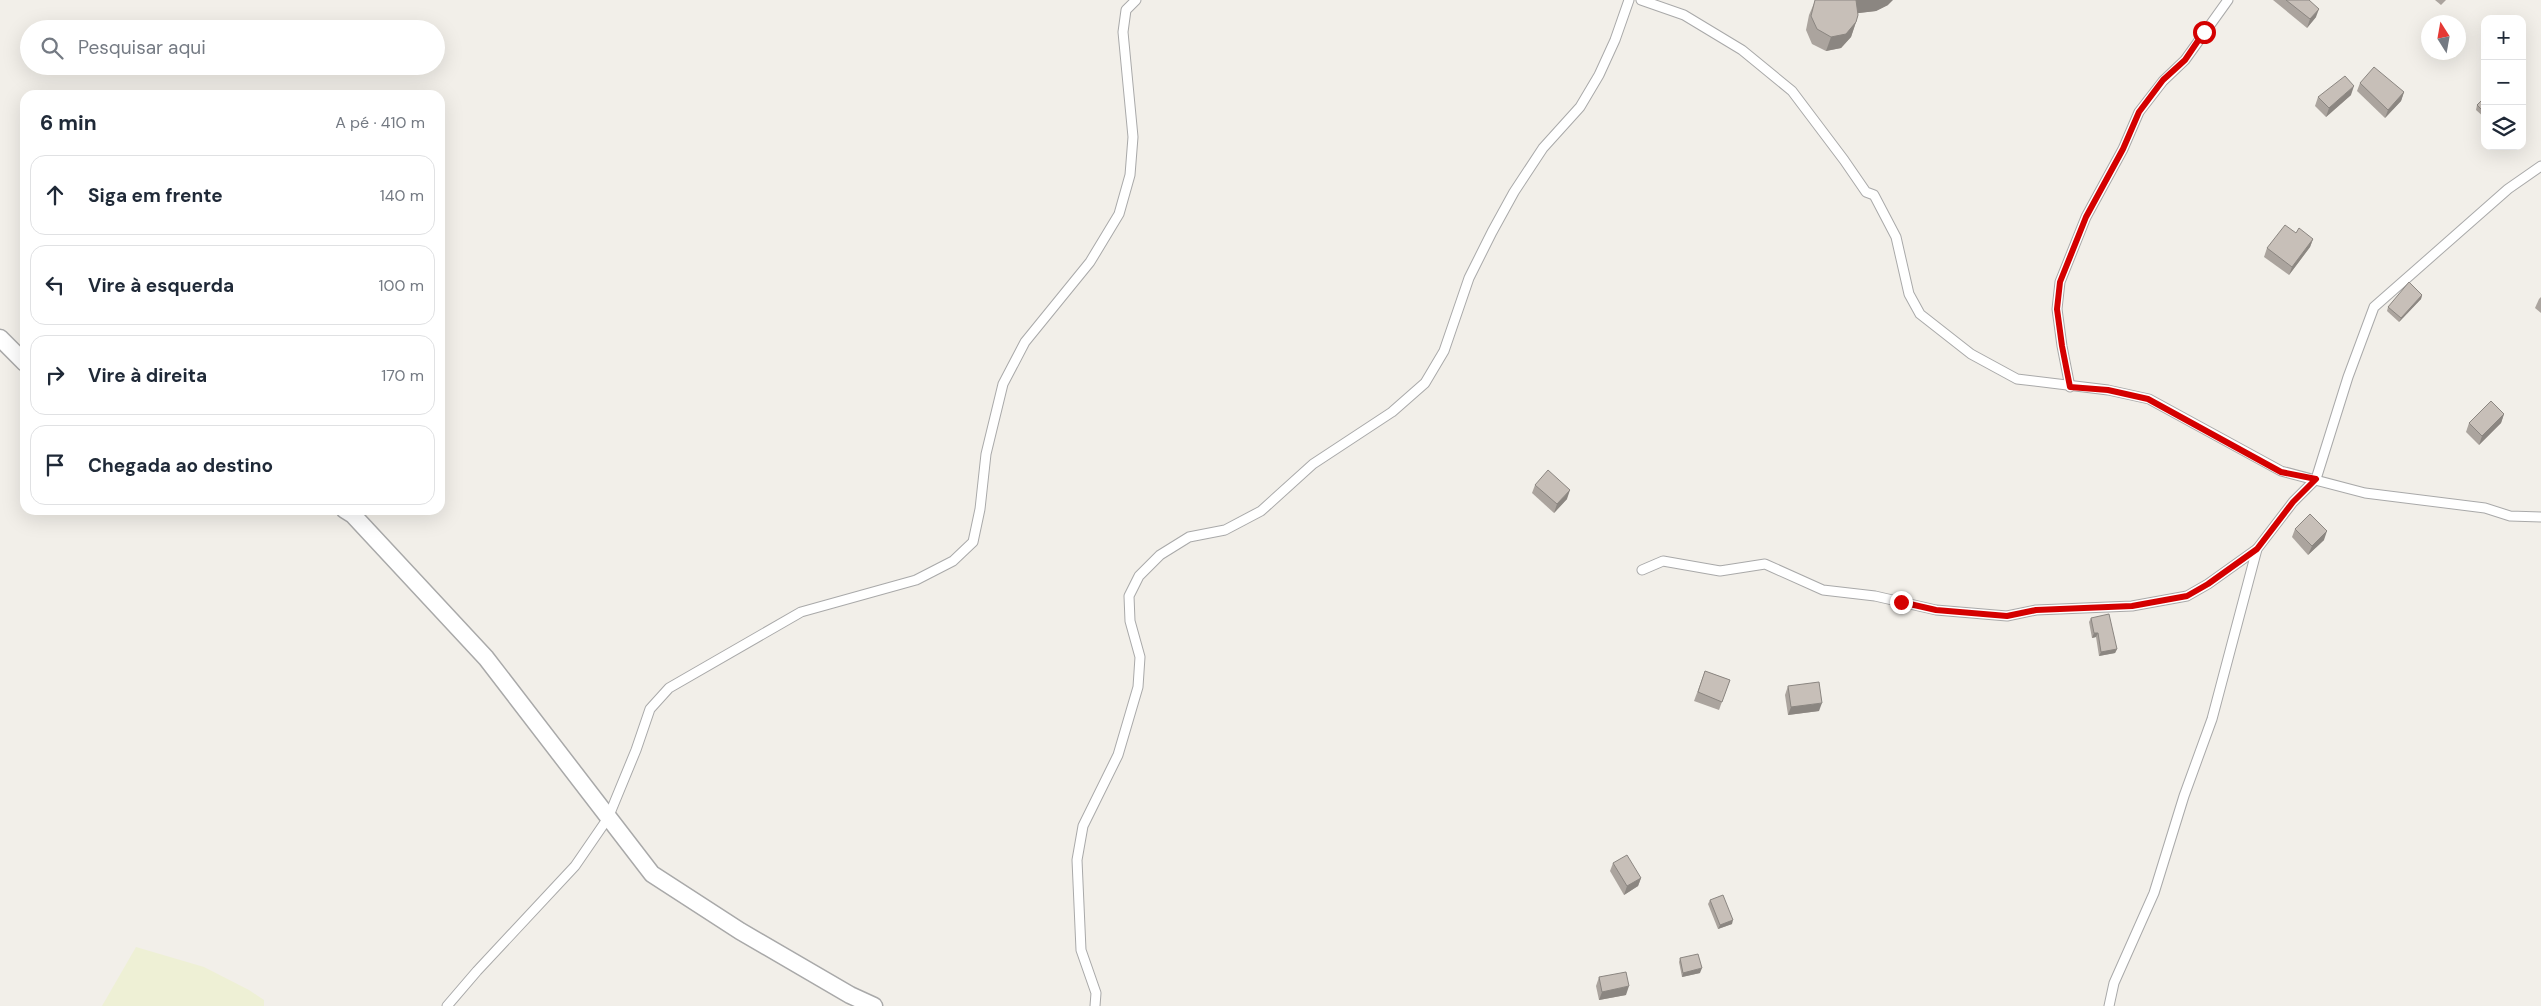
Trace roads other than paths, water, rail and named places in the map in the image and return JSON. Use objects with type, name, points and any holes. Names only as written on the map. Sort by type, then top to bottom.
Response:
[{"type":"street","points":[[0,338],[20,359]]},
{"type":"street","points":[[353,515],[486,658],[652,874],[740,931],[850,995],[874,1006]]},
{"type":"lane","points":[[447,1006],[575,866],[608,818],[636,750],[650,709],[669,688],[801,612],[916,580],[953,561],[973,542],[980,509],[986,454],[1003,384],[1025,342],[1090,262],[1119,214],[1130,175],[1133,137],[1123,32],[1126,10],[1136,0]]},
{"type":"lane","points":[[1095,1006],[1096,993],[1081,950],[1077,860],[1083,826],[1118,755],[1138,687],[1140,656],[1130,621],[1129,596],[1139,576],[1160,555],[1189,537],[1225,530],[1261,511],[1313,464],[1392,412],[1426,383],[1444,351],[1469,278],[1492,232],[1514,192],[1543,148],[1580,107],[1599,75],[1615,40],[1629,0]]},
{"type":"lane","points":[[1641,0],[1684,15],[1742,50],[1792,91],[1866,192],[1874,194],[1896,237],[1909,294],[1920,314],[1971,354],[2017,378],[2070,387],[2108,390],[2148,399],[2281,472],[2384,497],[2485,508],[2510,516],[2541,517]]},
{"type":"lane","points":[[2070,387],[2057,309],[2060,282],[2067,263],[2086,217],[2123,149],[2139,112],[2163,80],[2185,60],[2228,0]]},
{"type":"lane","points":[[1642,570],[1663,561],[1720,571],[1765,564],[1823,590],[1875,596],[1936,610],[2007,616],[2036,610],[2132,606],[2187,596],[2208,584],[2257,549],[2293,502],[2316,479],[2348,377],[2374,307],[2508,189],[2541,166]]},
{"type":"lane","points":[[2109,1006],[2114,983],[2154,893],[2184,796],[2212,719],[2257,549]]}]
